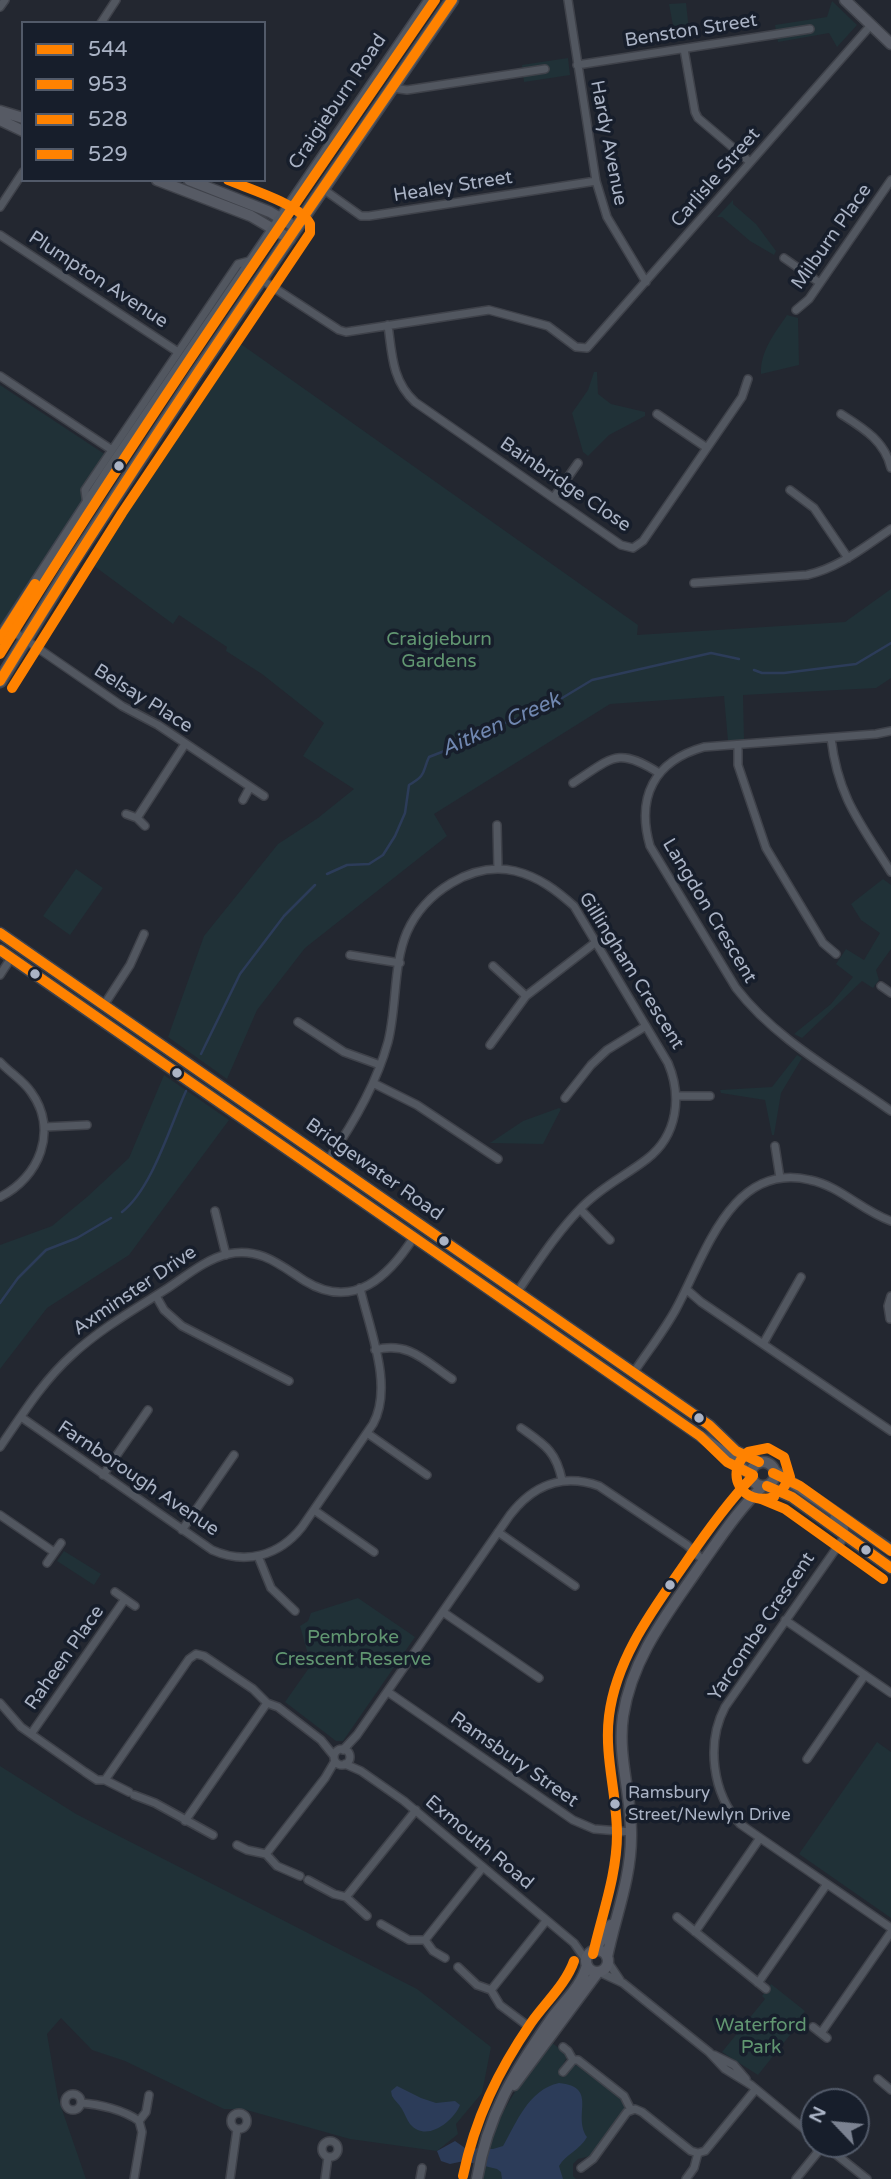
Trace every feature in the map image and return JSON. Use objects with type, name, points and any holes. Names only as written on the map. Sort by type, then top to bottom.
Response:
[{"type":"main road","name":"Craigieburn Road","points":[[4,633],[87,505],[431,0]]},
{"type":"main road","name":"Craigieburn Road","points":[[0,681],[28,644],[110,505],[452,0]]},
{"type":"main road","points":[[423,13],[436,22]]},
{"type":"street","points":[[0,7],[5,0]]},
{"type":"street","points":[[105,21],[116,0]]},
{"type":"street","name":"Hardy Avenue","points":[[568,0],[596,181],[607,217],[646,282]]},
{"type":"street","points":[[845,0],[891,44]]},
{"type":"street","name":"Carlisle Street","points":[[388,325],[489,310],[548,326],[576,347],[583,349],[590,346],[871,25]]},
{"type":"street","name":"Benston Street","points":[[577,65],[810,29]]},
{"type":"street","points":[[684,49],[698,118],[750,162]]},
{"type":"street","points":[[391,87],[403,91],[545,69]]},
{"type":"street","points":[[0,111],[21,117]]},
{"type":"street","points":[[0,120],[21,130]]},
{"type":"street","points":[[0,207],[21,175]]},
{"type":"street","name":"Milburn Place","points":[[796,310],[809,299],[891,180]]},
{"type":"street","name":"Healey Street","points":[[323,189],[361,216],[369,216],[596,181]]},
{"type":"street","points":[[162,182],[251,216],[290,239]]},
{"type":"street","points":[[194,182],[282,218],[297,228]]},
{"type":"street","name":"Plumpton Avenue","points":[[0,234],[178,352]]},
{"type":"street","points":[[784,258],[820,283]]},
{"type":"street","name":"Craigieburn Road","points":[[87,505],[85,490],[178,352],[238,264],[253,260]]},
{"type":"street","points":[[262,280],[339,330],[346,332],[388,325]]},
{"type":"street","name":"Bainbridge Close","points":[[388,325],[395,376],[407,394],[621,545],[633,548],[643,541],[742,397],[748,379]]},
{"type":"street","points":[[0,376],[112,450]]},
{"type":"street","points":[[657,414],[707,448]]},
{"type":"street","points":[[841,414],[868,432],[880,444],[891,468]]},
{"type":"street","points":[[554,497],[578,463]]},
{"type":"street","points":[[790,490],[814,508],[848,558]]},
{"type":"street","points":[[694,583],[821,572],[848,558],[891,529]]},
{"type":"street","name":"Belsay Place","points":[[4,633],[28,644],[264,796]]},
{"type":"street","name":"Langdon Crescent","points":[[891,731],[704,747],[687,752],[671,761],[659,774],[651,786],[644,806],[644,826],[650,846],[736,988],[753,1010],[773,1028],[891,1111]]},
{"type":"street","points":[[831,738],[840,786],[849,806],[891,872]]},
{"type":"street","points":[[136,818],[186,744]]},
{"type":"street","points":[[738,745],[738,765],[766,848],[822,943],[836,954]]},
{"type":"street","points":[[573,783],[609,760],[619,758],[635,759],[659,774]]},
{"type":"street","points":[[243,800],[250,788]]},
{"type":"street","points":[[126,814],[145,826]]},
{"type":"street","points":[[497,825],[498,869]]},
{"type":"street","name":"Gillingham Crescent","points":[[328,1160],[373,1083],[388,1041],[406,934],[430,899],[447,885],[471,874],[498,869],[515,871],[555,889],[574,906],[668,1063],[677,1096],[672,1126],[661,1144],[649,1158],[601,1189],[580,1209],[558,1233],[509,1303]]},
{"type":"street","name":"Bridgewater Road","points":[[0,933],[634,1372],[709,1425],[736,1451],[759,1462]]},
{"type":"street","points":[[104,1005],[130,965],[144,934]]},
{"type":"street","points":[[490,1045],[526,996],[596,942]]},
{"type":"street","points":[[0,975],[19,946]]},
{"type":"street","name":"Bridgewater Road","points":[[0,950],[730,1457],[752,1477]]},
{"type":"street","points":[[350,955],[400,963]]},
{"type":"street","points":[[493,966],[526,996]]},
{"type":"street","points":[[881,986],[891,993]]},
{"type":"street","points":[[298,1022],[344,1052],[380,1065]]},
{"type":"street","points":[[565,1098],[591,1065],[607,1050],[646,1026]]},
{"type":"street","points":[[0,1062],[31,1092],[40,1109],[44,1127],[41,1152],[31,1172],[16,1188],[0,1197]]},
{"type":"street","points":[[191,1083],[200,1085],[203,1082],[192,1066]]},
{"type":"street","points":[[373,1083],[417,1105],[498,1159]]},
{"type":"street","points":[[223,1087],[213,1090],[240,1117]]},
{"type":"street","points":[[677,1096],[710,1096]]},
{"type":"street","points":[[44,1127],[88,1125]]},
{"type":"street","points":[[775,1146],[780,1178]]},
{"type":"street","points":[[634,1372],[671,1319],[730,1209],[748,1191],[780,1178],[802,1178],[820,1183],[891,1221]]},
{"type":"street","points":[[580,1209],[610,1240]]},
{"type":"street","points":[[215,1211],[226,1255]]},
{"type":"street","name":"Axminster Drive","points":[[0,1447],[48,1379],[71,1356],[101,1331],[206,1264],[226,1255],[248,1253],[268,1258],[323,1288],[341,1291],[359,1288],[375,1282],[388,1272],[423,1225]]},
{"type":"street","points":[[763,1344],[801,1277]]},
{"type":"street","name":"Farnborough Avenue","points":[[21,1417],[182,1530],[220,1553],[235,1557],[258,1556],[279,1549],[290,1540],[314,1510],[377,1417],[382,1400],[382,1381],[359,1288]]},
{"type":"street","points":[[686,1289],[701,1302],[891,1431]]},
{"type":"street","points":[[156,1296],[164,1310],[182,1326],[289,1381]]},
{"type":"street","points":[[890,1319],[888,1306],[891,1296]]},
{"type":"street","points":[[682,1298],[701,1302]]},
{"type":"street","points":[[375,1350],[394,1346],[408,1350],[452,1379]]},
{"type":"street","points":[[103,1475],[148,1410]]},
{"type":"street","points":[[521,1428],[554,1455],[562,1480]]},
{"type":"street","points":[[367,1433],[427,1475]]},
{"type":"street","points":[[182,1530],[234,1455]]},
{"type":"street","points":[[741,1507],[753,1467],[759,1462],[770,1464],[776,1472],[891,1550]]},
{"type":"street","points":[[493,2116],[599,1972],[605,1968],[614,1919],[626,1881],[631,1832],[621,1739],[624,1712],[639,1660],[653,1635],[741,1507],[775,1479],[776,1472]]},
{"type":"street","points":[[752,1477],[756,1483],[792,1497],[891,1568]]},
{"type":"street","points":[[266,1854],[342,1757],[498,1532],[527,1496],[548,1484],[562,1480],[583,1481],[606,1489],[705,1558]]},
{"type":"street","points":[[819,1501],[824,1510],[844,1525],[840,1533]]},
{"type":"street","points":[[314,1510],[374,1552]]},
{"type":"street","points":[[0,1515],[54,1552]]},
{"type":"street","points":[[498,1532],[575,1586]]},
{"type":"street","name":"Yarcombe Crescent","points":[[840,1533],[832,1552],[725,1707],[714,1734],[714,1752],[724,1801],[740,1824],[891,1930]]},
{"type":"street","points":[[47,1563],[61,1543]]},
{"type":"street","points":[[258,1556],[271,1588],[295,1611]]},
{"type":"street","name":"Raheen Place","points":[[115,1592],[135,1606]]},
{"type":"street","name":"Raheen Place","points":[[31,1734],[125,1599]]},
{"type":"street","points":[[443,1612],[539,1678]]},
{"type":"street","points":[[785,1620],[891,1693]]},
{"type":"street","name":"Exmouth Road","points":[[105,1780],[189,1659],[196,1654],[202,1654],[416,1810],[590,1957]]},
{"type":"street","points":[[807,1759],[865,1675]]},
{"type":"street","name":"Ramsbury Street","points":[[388,1692],[573,1819],[594,1829],[631,1832]]},
{"type":"street","points":[[0,1703],[14,1722],[97,1780],[105,1780],[155,1802],[213,1835]]},
{"type":"street","points":[[186,1821],[267,1703]]},
{"type":"street","points":[[346,1897],[416,1810]]},
{"type":"street","points":[[695,1932],[760,1838]]},
{"type":"street","points":[[237,1845],[266,1854],[277,1866],[300,1876]]},
{"type":"street","points":[[425,1940],[483,1867]]},
{"type":"street","points":[[308,1880],[334,1894],[346,1897],[367,1916]]},
{"type":"street","points":[[758,1983],[827,1884]]},
{"type":"street","points":[[677,1917],[766,1989]]},
{"type":"street","points":[[477,2176],[485,2138],[512,2077],[568,1995],[583,1979],[590,1957],[614,1919]]},
{"type":"street","points":[[491,1990],[546,1921]]},
{"type":"street","points":[[381,1924],[409,1940],[425,1940]]},
{"type":"street","points":[[813,2027],[824,2035],[891,1930]]},
{"type":"street","points":[[425,1940],[433,1951],[445,1958]]},
{"type":"street","points":[[590,1957],[601,1952],[623,1983]]},
{"type":"street","points":[[590,1957],[591,1971],[623,1983],[709,2052],[725,2069],[753,2087],[800,2126]]},
{"type":"street","points":[[458,1967],[477,1985],[491,1990],[500,2006],[524,2023]]},
{"type":"street","points":[[563,2047],[573,2060],[581,2062],[624,2096],[631,2110]]},
{"type":"street","points":[[563,2072],[573,2060]]},
{"type":"street","points":[[877,2079],[888,2087],[891,2076]]},
{"type":"street","points":[[686,2179],[694,2168],[698,2153],[708,2148],[753,2087]]},
{"type":"street","points":[[139,2121],[148,2109],[149,2095]]},
{"type":"street","points":[[81,2103],[130,2115],[139,2121],[142,2132],[134,2179]]},
{"type":"street","points":[[582,2168],[593,2159],[624,2115],[631,2110],[642,2112],[698,2153]]},
{"type":"street","points":[[230,2179],[237,2129]]},
{"type":"street","points":[[325,2179],[328,2157]]},
{"type":"street","points":[[796,2179],[810,2158]]},
{"type":"street","points":[[841,2158],[867,2179]]},
{"type":"street","points":[[420,2179],[422,2168]]},
{"type":"green space","points":[[832,1],[857,25],[837,47],[829,33],[778,42],[775,25],[827,17]]},
{"type":"green space","points":[[686,3],[690,39],[676,41],[669,4]]},
{"type":"green space","points":[[568,58],[570,75],[524,82],[522,65]]},
{"type":"green space","points":[[733,200],[733,204],[756,224],[776,251],[774,255],[750,241],[722,217],[717,217]]},
{"type":"green space","points":[[787,315],[798,318],[799,365],[761,374],[766,350]]},
{"type":"green space","name":"Craigieburn Gardens","points":[[238,342],[638,625],[637,635],[845,622],[891,589],[891,678],[876,688],[743,695],[744,740],[728,741],[724,696],[610,704],[434,814],[447,836],[305,948],[257,1010],[227,1079],[168,1037],[204,936],[278,844],[318,818],[354,789],[303,756],[324,723],[262,674],[226,651],[227,647],[179,615],[173,624],[90,563]]},
{"type":"green space","points":[[594,372],[597,372],[598,394],[611,404],[645,412],[645,416],[609,435],[588,456],[583,452],[572,413],[588,390]]},
{"type":"green space","points":[[0,385],[112,459],[0,627]]},
{"type":"green space","points":[[76,869],[103,888],[70,935],[43,916]]},
{"type":"green space","points":[[883,879],[891,885],[891,949],[876,970],[879,980],[873,988],[862,981],[802,1038],[794,1034],[831,1004],[853,977],[836,964],[846,949],[864,960],[880,933],[861,920],[851,904]]},
{"type":"green space","points":[[797,1055],[802,1058],[781,1093],[774,1135],[765,1100],[721,1093],[720,1090],[772,1087]]},
{"type":"green space","points":[[164,1075],[229,1120],[129,1255],[47,1308],[0,1369],[0,1245],[52,1226],[129,1158]]},
{"type":"green space","points":[[561,1109],[543,1144],[490,1143],[523,1121]]},
{"type":"green space","points":[[64,1551],[101,1574],[94,1585],[57,1561]]},
{"type":"green space","name":"Pembroke Crescent Reserve","points":[[358,1598],[415,1637],[343,1741],[336,1741],[285,1702],[311,1665],[300,1626],[308,1621],[311,1613]]},
{"type":"green space","points":[[877,1742],[891,1752],[891,1918],[799,1854]]},
{"type":"green space","points":[[0,1766],[76,1814],[417,1989],[491,2047],[482,2093],[456,2124],[458,2134],[437,2151],[350,2139],[243,2109],[224,2109],[125,2061],[92,2050],[61,2018],[47,2034],[58,2098],[86,2179],[0,2179]]},
{"type":"green space","name":"Waterford Park","points":[[771,1984],[805,2011],[796,2023],[798,2025],[758,2075],[722,2052],[765,1999],[762,1996]]},
{"type":"green space","points":[[551,2042],[567,2057],[560,2070],[574,2065],[581,2066],[622,2099],[624,2110],[590,2156],[578,2159],[573,2164],[573,2176],[576,2179],[482,2179],[492,2139],[507,2106]]},
{"type":"water","points":[[559,2083],[578,2090],[582,2103],[583,2129],[587,2137],[559,2166],[563,2179],[502,2179],[501,2172],[497,2169],[464,2161],[450,2164],[441,2161],[437,2151],[455,2141],[465,2148],[493,2149],[503,2146],[531,2100],[539,2092]]},
{"type":"water","points":[[397,2086],[436,2103],[455,2101],[460,2105],[451,2118],[438,2128],[431,2131],[416,2129],[392,2096],[391,2091]]},
{"type":"waterway","name":"Aitken Creek","points":[[754,670],[762,673],[784,673],[856,664],[891,643]]},
{"type":"waterway","name":"Aitken Creek","points":[[327,874],[347,865],[369,864],[383,855],[405,813],[409,785],[421,776],[429,757],[475,739],[509,721],[534,715],[592,680],[711,653],[739,659]]},
{"type":"waterway","name":"Aitken Creek","points":[[201,1054],[240,974],[284,916],[315,885]]},
{"type":"waterway","name":"Aitken Creek","points":[[122,1212],[133,1202],[151,1173],[186,1091]]},
{"type":"waterway","name":"Aitken Creek","points":[[0,1303],[18,1278],[46,1250],[77,1238],[111,1218]]},
{"type":"transit line","name":"529","points":[[0,654],[159,406],[435,0]]},
{"type":"transit line","name":"544","points":[[0,681],[165,422],[452,0]]},
{"type":"transit line","name":"953","points":[[12,688],[122,513],[310,233],[310,224],[296,210],[233,182]]},
{"type":"transit line","name":"544","points":[[0,639],[35,584]]},
{"type":"transit line","name":"544","points":[[0,933],[709,1425],[736,1451],[759,1462]]},
{"type":"transit line","name":"953","points":[[0,950],[700,1436],[727,1462],[753,1475]]},
{"type":"transit line","name":"528","points":[[774,1497],[753,1497],[745,1493],[740,1486],[737,1469],[748,1452],[768,1448],[784,1457],[790,1477],[781,1492]]},
{"type":"transit line","name":"528","points":[[773,1473],[800,1486],[891,1551]]},
{"type":"transit line","name":"528","points":[[593,1954],[612,1879],[616,1849],[608,1731],[619,1675],[637,1636],[660,1600],[717,1519],[753,1476]]},
{"type":"transit line","name":"544","points":[[767,1486],[792,1497],[891,1568]]},
{"type":"transit line","name":"953","points":[[761,1499],[785,1509],[883,1579]]},
{"type":"transit line","name":"528","points":[[463,2176],[481,2115],[498,2077],[519,2041],[561,1985],[574,1961]]},
{"type":"place","name":"Ramsbury Street/Newlyn Drive","points":[[615,1804]]}]
